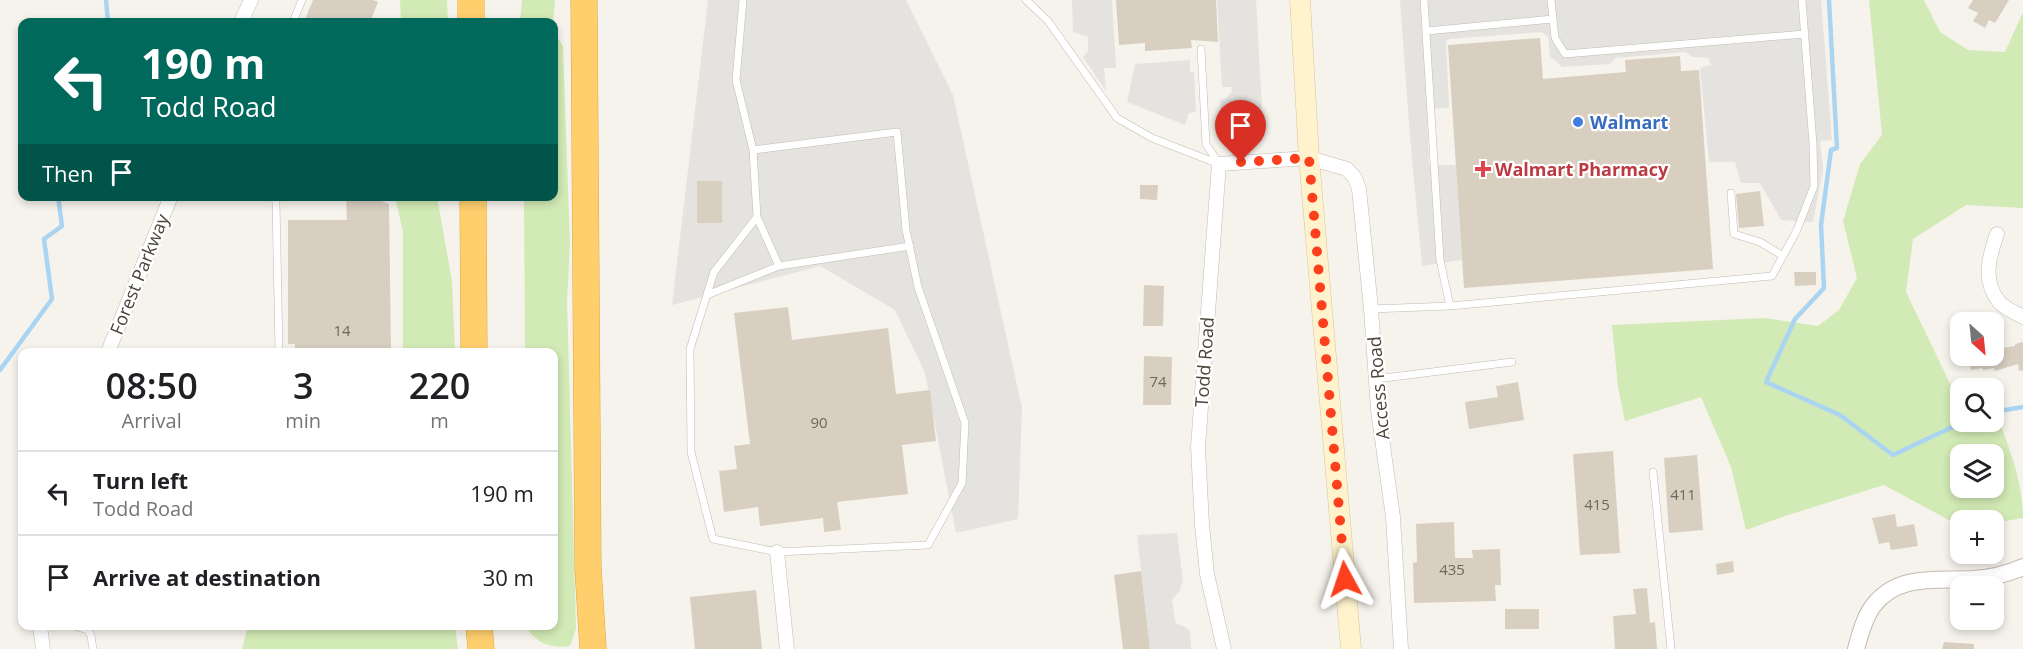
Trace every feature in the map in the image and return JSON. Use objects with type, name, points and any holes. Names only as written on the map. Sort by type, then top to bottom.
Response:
[{"type":"highway","points":[[471,0],[471,18]]},
{"type":"highway","points":[[584,0],[588,568],[593,649]]},
{"type":"highway","points":[[472,201],[474,348]]},
{"type":"highway","points":[[479,630],[481,649]]},
{"type":"main road","points":[[1300,0],[1309,158],[1351,649]]},
{"type":"street","points":[[243,18],[251,0]]},
{"type":"street","points":[[1218,164],[1309,158]]},
{"type":"street","name":"Access Road","points":[[1309,158],[1347,169],[1355,178],[1359,189],[1378,410],[1393,518],[1401,649]]},
{"type":"street","name":"Todd Road","points":[[1218,164],[1198,447],[1207,574],[1224,649]]},
{"type":"street","name":"Forest Parkway","points":[[110,348],[169,201]]},
{"type":"street","points":[[1997,234],[1989,255],[1987,277],[2000,303],[2023,317]]},
{"type":"street","points":[[777,552],[787,649]]},
{"type":"street","points":[[1856,649],[1862,628],[1873,606],[1886,594],[1901,585],[1924,579],[1972,579],[2005,575],[2023,567]]},
{"type":"street","points":[[41,630],[43,649]]},
{"type":"lane","points":[[295,18],[302,0]]},
{"type":"lane","points":[[743,0],[736,80],[753,150],[757,217],[779,266]]},
{"type":"lane","points":[[1026,0],[1048,21],[1117,118],[1152,138],[1218,164]]},
{"type":"lane","points":[[1424,0],[1440,260],[1450,306]]},
{"type":"lane","points":[[1551,0],[1555,38],[1565,54],[1805,34]]},
{"type":"lane","points":[[1371,309],[1450,306],[1772,276],[1797,230],[1814,186],[1802,0]]},
{"type":"lane","points":[[1427,32],[1553,19]]},
{"type":"lane","points":[[1202,49],[1206,144],[1218,164]]},
{"type":"lane","points":[[753,150],[897,132],[906,230],[918,287],[965,423],[962,483],[928,545],[777,552],[713,539],[691,452],[690,349],[714,272],[757,217]]},
{"type":"lane","points":[[1731,193],[1734,234],[1760,242],[1784,256]]},
{"type":"lane","points":[[276,201],[279,268],[279,348]]},
{"type":"lane","points":[[707,295],[779,266],[910,246]]},
{"type":"lane","points":[[1376,379],[1512,362]]},
{"type":"lane","points":[[1653,472],[1671,649]]},
{"type":"lane","points":[[88,630],[93,649]]},
{"type":"green space","points":[[400,0],[447,0],[448,18],[401,18]]},
{"type":"green space","points":[[522,0],[555,0],[553,18],[520,18]]},
{"type":"green space","points":[[1869,0],[1924,0],[1940,32],[1968,50],[2005,52],[2023,12],[2023,208],[1966,205],[1913,239],[1906,292],[1950,384],[1950,432],[2003,432],[2017,475],[2023,518],[2004,521],[2004,510],[1950,510],[1950,521],[1884,485],[1746,530],[1731,467],[1701,397],[1625,421],[1618,387],[1612,325],[1764,318],[1818,326],[1839,310],[1857,278],[1843,221],[1860,164],[1882,135]]},
{"type":"green space","points":[[558,38],[563,46],[570,245],[567,301],[576,629],[570,646],[563,647],[544,643],[528,630],[558,630],[558,348],[525,348],[524,201],[558,201]]},
{"type":"green space","points":[[396,201],[438,201],[452,281],[455,348],[403,348],[403,232]]},
{"type":"green space","points":[[247,630],[456,630],[458,649],[242,649]]},
{"type":"shaded area","points":[[708,0],[906,0],[953,95],[1022,408],[1018,519],[956,533],[925,373],[895,310],[820,266],[672,305]]},
{"type":"shaded area","points":[[1072,0],[1112,0],[1116,68],[1104,68],[1106,91],[1083,57],[1088,51],[1088,37],[1073,32]]},
{"type":"shaded area","points":[[1217,0],[1256,0],[1262,109],[1249,110],[1250,123],[1222,125],[1220,100],[1225,99],[1232,91],[1231,87],[1222,87]]},
{"type":"shaded area","points":[[1400,0],[1821,0],[1832,140],[1820,141],[1823,170],[1813,222],[1781,220],[1760,183],[1741,183],[1735,162],[1709,162],[1700,68],[1711,65],[1709,58],[1692,57],[1685,52],[1616,58],[1610,64],[1562,67],[1550,56],[1548,37],[1542,32],[1449,39],[1446,41],[1449,108],[1427,109],[1429,165],[1456,165],[1462,260],[1422,266]]},
{"type":"shaded area","points":[[1190,60],[1190,72],[1194,72],[1196,112],[1189,113],[1185,125],[1127,102],[1135,64]]},
{"type":"shaded area","points":[[1177,533],[1183,580],[1180,590],[1172,600],[1177,624],[1190,631],[1191,649],[1150,649],[1137,535]]},
{"type":"building","points":[[313,0],[373,0],[378,2],[372,18],[306,18]]},
{"type":"building","points":[[1116,0],[1216,0],[1218,42],[1191,40],[1192,48],[1145,51],[1145,43],[1119,45]]},
{"type":"building","points":[[1973,0],[2009,0],[1995,23],[1989,20],[1985,28],[1973,21],[1978,13],[1968,8]]},
{"type":"building","name":"Walmart","points":[[1540,38],[1543,79],[1626,72],[1625,60],[1680,56],[1681,71],[1699,70],[1713,269],[1464,288],[1448,45]]},
{"type":"building","points":[[697,181],[722,181],[722,223],[697,223]]},
{"type":"building","points":[[1140,185],[1158,185],[1157,200],[1140,199]]},
{"type":"building","points":[[1760,191],[1764,226],[1739,228],[1736,194]]},
{"type":"building","points":[[346,201],[382,201],[389,204],[391,348],[295,348],[295,344],[288,344],[288,220],[347,220]]},
{"type":"building","points":[[1794,272],[1816,272],[1816,285],[1795,286]]},
{"type":"building","points":[[1144,285],[1164,286],[1163,326],[1143,326]]},
{"type":"building","points":[[788,307],[792,340],[888,328],[896,394],[930,390],[936,441],[902,445],[908,494],[837,502],[841,530],[824,532],[823,518],[760,526],[758,507],[724,512],[719,471],[737,469],[734,446],[750,444],[734,313]]},
{"type":"building","points":[[2023,342],[2023,370],[2019,371],[2018,364],[1995,371],[1994,368],[1971,370],[1970,366],[2004,366],[2004,348],[2015,346]]},
{"type":"building","points":[[1144,356],[1172,357],[1171,405],[1143,405]]},
{"type":"building","points":[[1518,382],[1524,420],[1469,429],[1465,402],[1498,397],[1496,386]]},
{"type":"building","points":[[1613,451],[1620,553],[1580,555],[1573,454]]},
{"type":"building","points":[[1697,455],[1703,530],[1669,533],[1664,458]]},
{"type":"building","points":[[1895,514],[1897,527],[1914,524],[1918,546],[1891,550],[1889,542],[1879,544],[1872,518]]},
{"type":"building","points":[[1454,522],[1455,558],[1473,558],[1472,550],[1500,549],[1501,585],[1495,585],[1496,601],[1414,603],[1413,563],[1417,562],[1416,524]]},
{"type":"building","points":[[1733,561],[1734,572],[1717,575],[1716,564]]},
{"type":"building","points":[[1141,571],[1150,649],[1123,649],[1114,575]]},
{"type":"building","points":[[1647,588],[1650,623],[1655,622],[1657,649],[1615,649],[1613,616],[1636,614],[1633,589]]},
{"type":"building","points":[[756,590],[762,649],[695,649],[690,597]]},
{"type":"building","points":[[1505,609],[1539,609],[1539,629],[1505,629]]},
{"type":"building","points":[[1944,642],[1974,644],[1974,649],[1942,649]]},
{"type":"waterway","points":[[106,0],[108,18]]},
{"type":"waterway","points":[[1829,0],[1837,148],[1831,150],[1821,225],[1824,288],[1795,319],[1766,382],[1840,415],[1893,455],[1950,428]]},
{"type":"waterway","points":[[0,370],[52,299],[44,239],[62,226],[59,201]]},
{"type":"waterway","points":[[2004,410],[2023,407]]},
{"type":"place","name":"Walmart","points":[[1578,122]]},
{"type":"place","name":"Walmart Pharmacy","points":[[1483,169]]},
{"type":"route","points":[[1241,162],[1309,158],[1345,579]]}]
